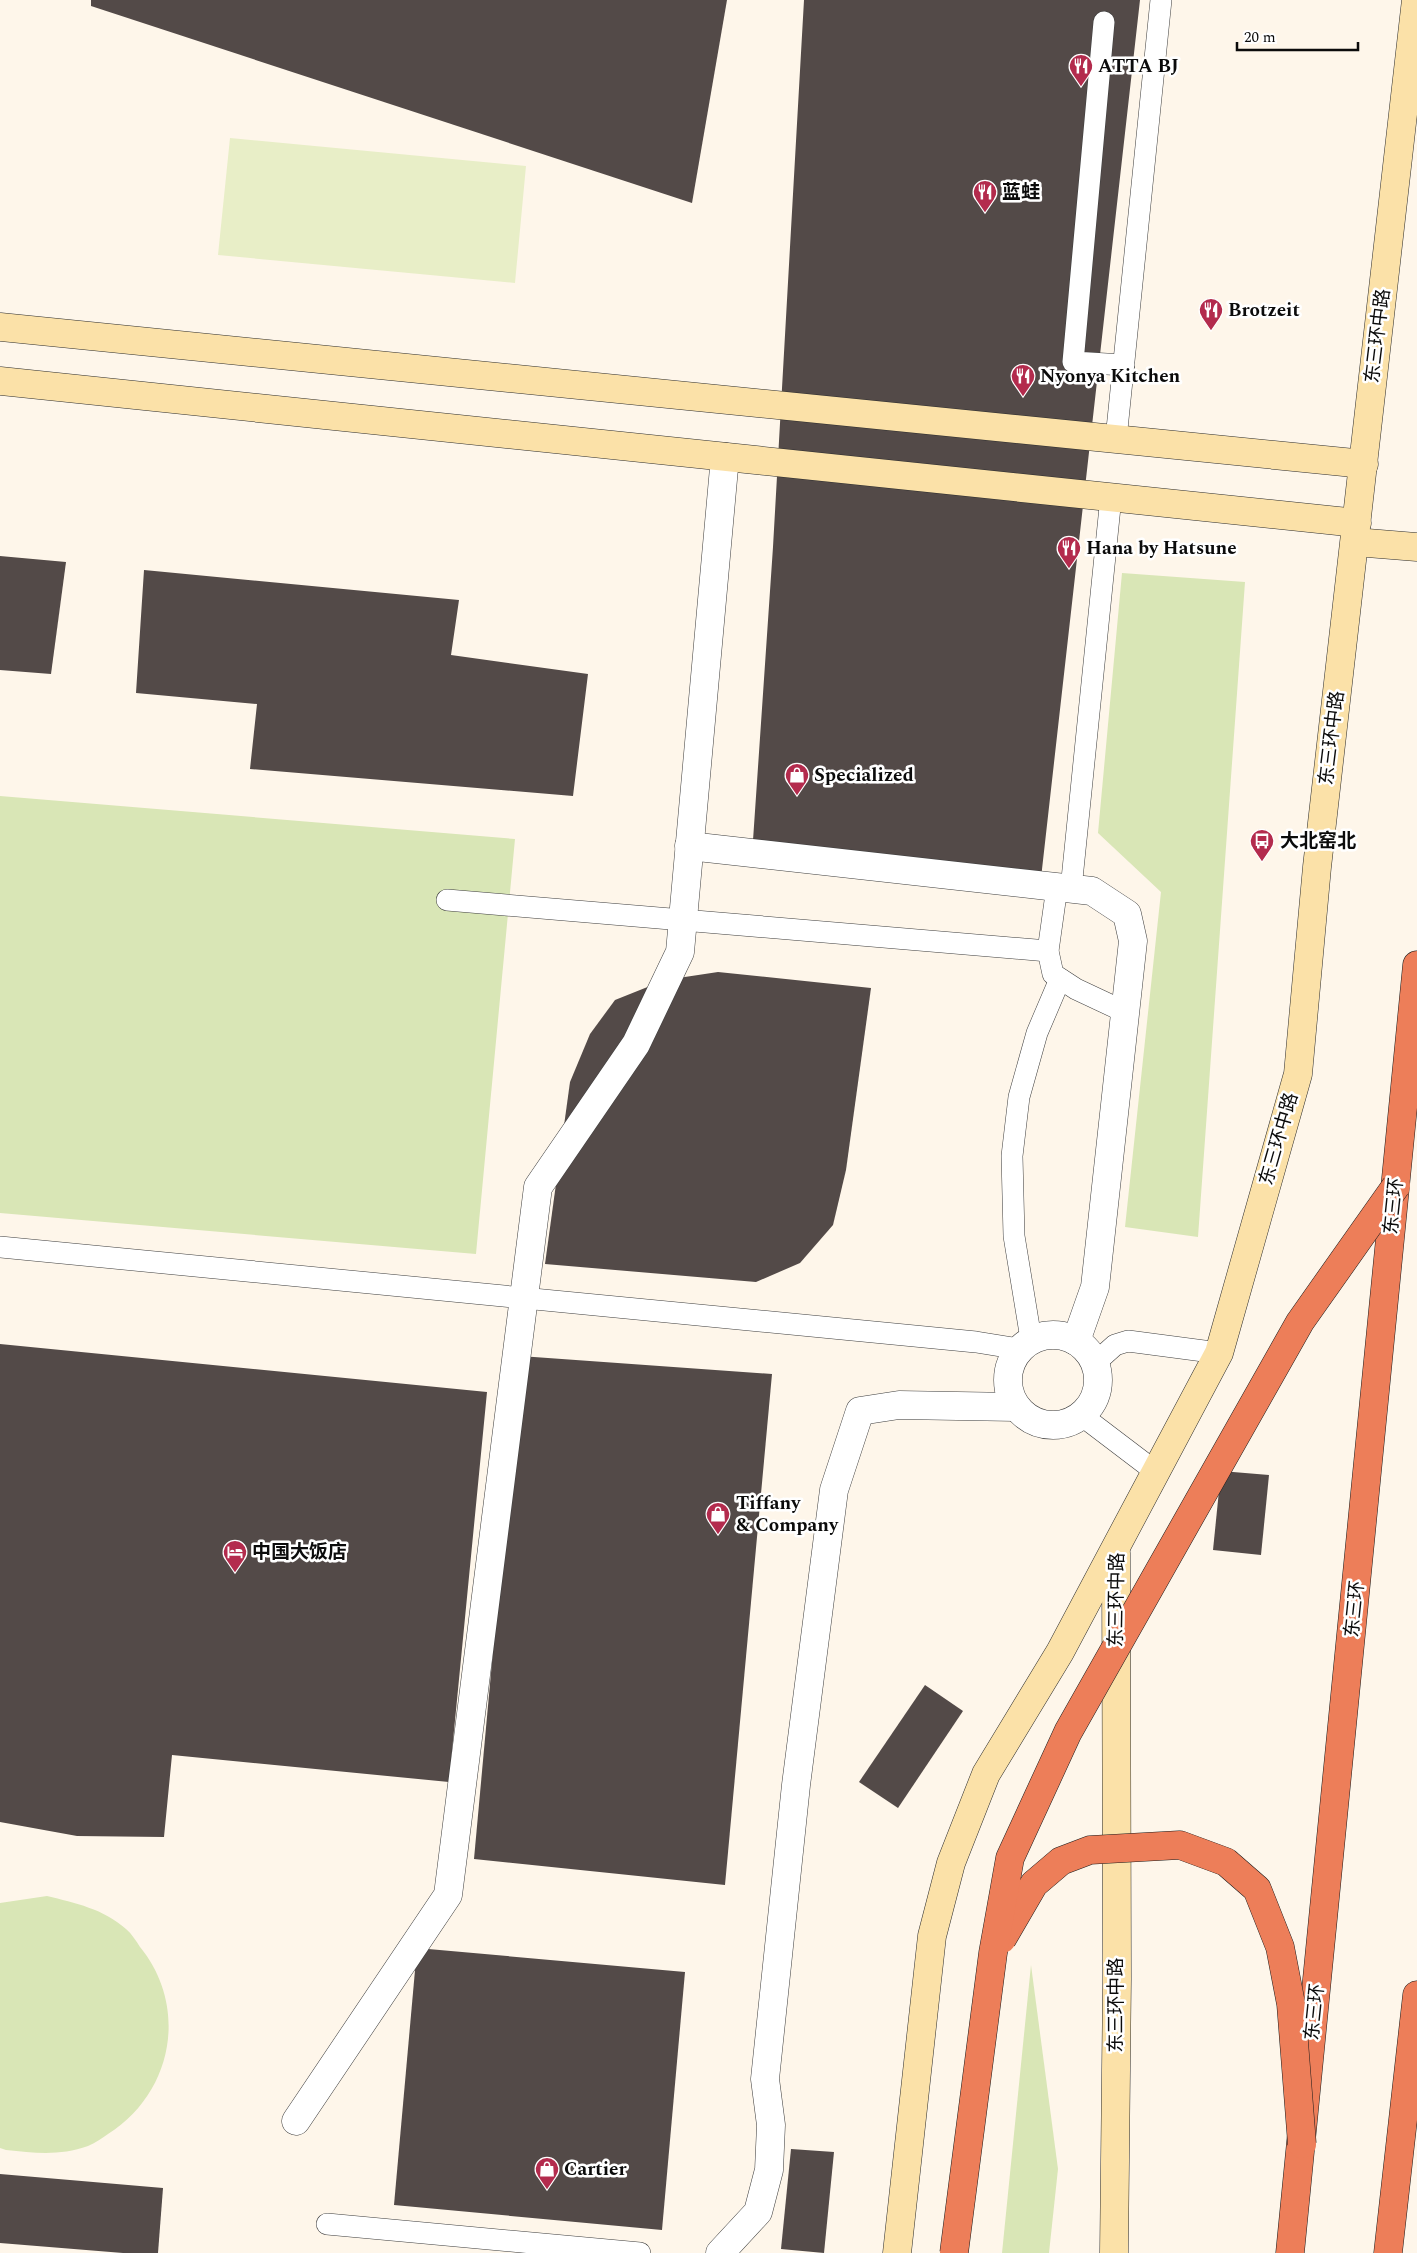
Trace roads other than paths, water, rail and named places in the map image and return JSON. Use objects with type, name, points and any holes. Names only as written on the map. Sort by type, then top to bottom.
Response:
[{"type":"highway","name":"东三环","points":[[1290,2253],[1417,965]]},
{"type":"highway","points":[[954,2253],[993,1953],[1010,1858],[1068,1732],[1300,1322],[1396,1186]]},
{"type":"highway","points":[[993,1953],[1034,1884],[1061,1862],[1090,1850],[1180,1846],[1226,1862],[1257,1889],[1280,1947],[1291,2004],[1302,2144]]},
{"type":"highway","points":[[1388,2253],[1417,1995]]},
{"type":"highway","points":[[1400,2152],[1417,2080]]},
{"type":"street","name":"东三环中路","points":[[1114,2253],[1117,1980],[1116,1549],[1219,1353],[1298,1074],[1317,867],[1416,0]]},
{"type":"street","points":[[0,327],[1364,464]]},
{"type":"street","points":[[0,381],[1111,497],[1356,532],[1417,547]]},
{"type":"street","points":[[296,2121],[448,1895],[538,1187],[636,1044],[680,952],[725,457]]},
{"type":"street","points":[[689,846],[1092,891],[1126,914],[1133,941],[1096,1287],[1076,1341]]},
{"type":"street","points":[[1046,1335],[1062,1335],[1076,1341],[1087,1350],[1095,1363],[1098,1376],[1097,1391],[1091,1404],[1081,1415],[1068,1423],[1054,1426],[1040,1424],[1027,1418],[1016,1407],[1009,1393],[1007,1378],[1010,1363],[1025,1344],[1046,1335]]},
{"type":"street","points":[[720,2253],[758,2212],[770,2170],[771,2125],[765,2079],[796,1786],[834,1490],[860,1411],[899,1405],[1016,1407]]},
{"type":"street","points":[[897,2253],[932,1936],[951,1863],[986,1774],[1060,1652],[1116,1549]]},
{"type":"lane","points":[[1116,439],[1160,0]]},
{"type":"lane","points":[[1104,22],[1073,362],[1124,365]]},
{"type":"lane","points":[[1111,497],[1064,888],[1048,951],[1053,974],[1076,989],[1125,1012]]},
{"type":"lane","points":[[447,900],[1048,951]]},
{"type":"lane","points":[[0,1247],[976,1342],[1025,1344],[1014,1236],[1012,1156],[1019,1097],[1037,1033],[1060,979]]},
{"type":"lane","points":[[1095,1363],[1115,1346],[1128,1341],[1219,1353]]},
{"type":"lane","points":[[1081,1415],[1156,1472]]},
{"type":"lane","points":[[327,2224],[640,2253]]},
{"type":"place","name":"ATTA BJ","points":[[1081,87]]},
{"type":"place","name":"蓝蛙","points":[[985,213]]},
{"type":"place","name":"Brotzeit","points":[[1211,331]]},
{"type":"place","name":"Nyonya Kitchen","points":[[1023,397]]},
{"type":"place","name":"Hana by Hatsune","points":[[1069,569]]},
{"type":"place","name":"Specialized","points":[[797,796]]},
{"type":"place","name":"大北窑北","points":[[1262,862]]},
{"type":"place","name":"Tiffany & Company","points":[[718,1535]]},
{"type":"place","name":"中国大饭店","points":[[235,1573]]},
{"type":"place","name":"Cartier","points":[[547,2190]]}]
